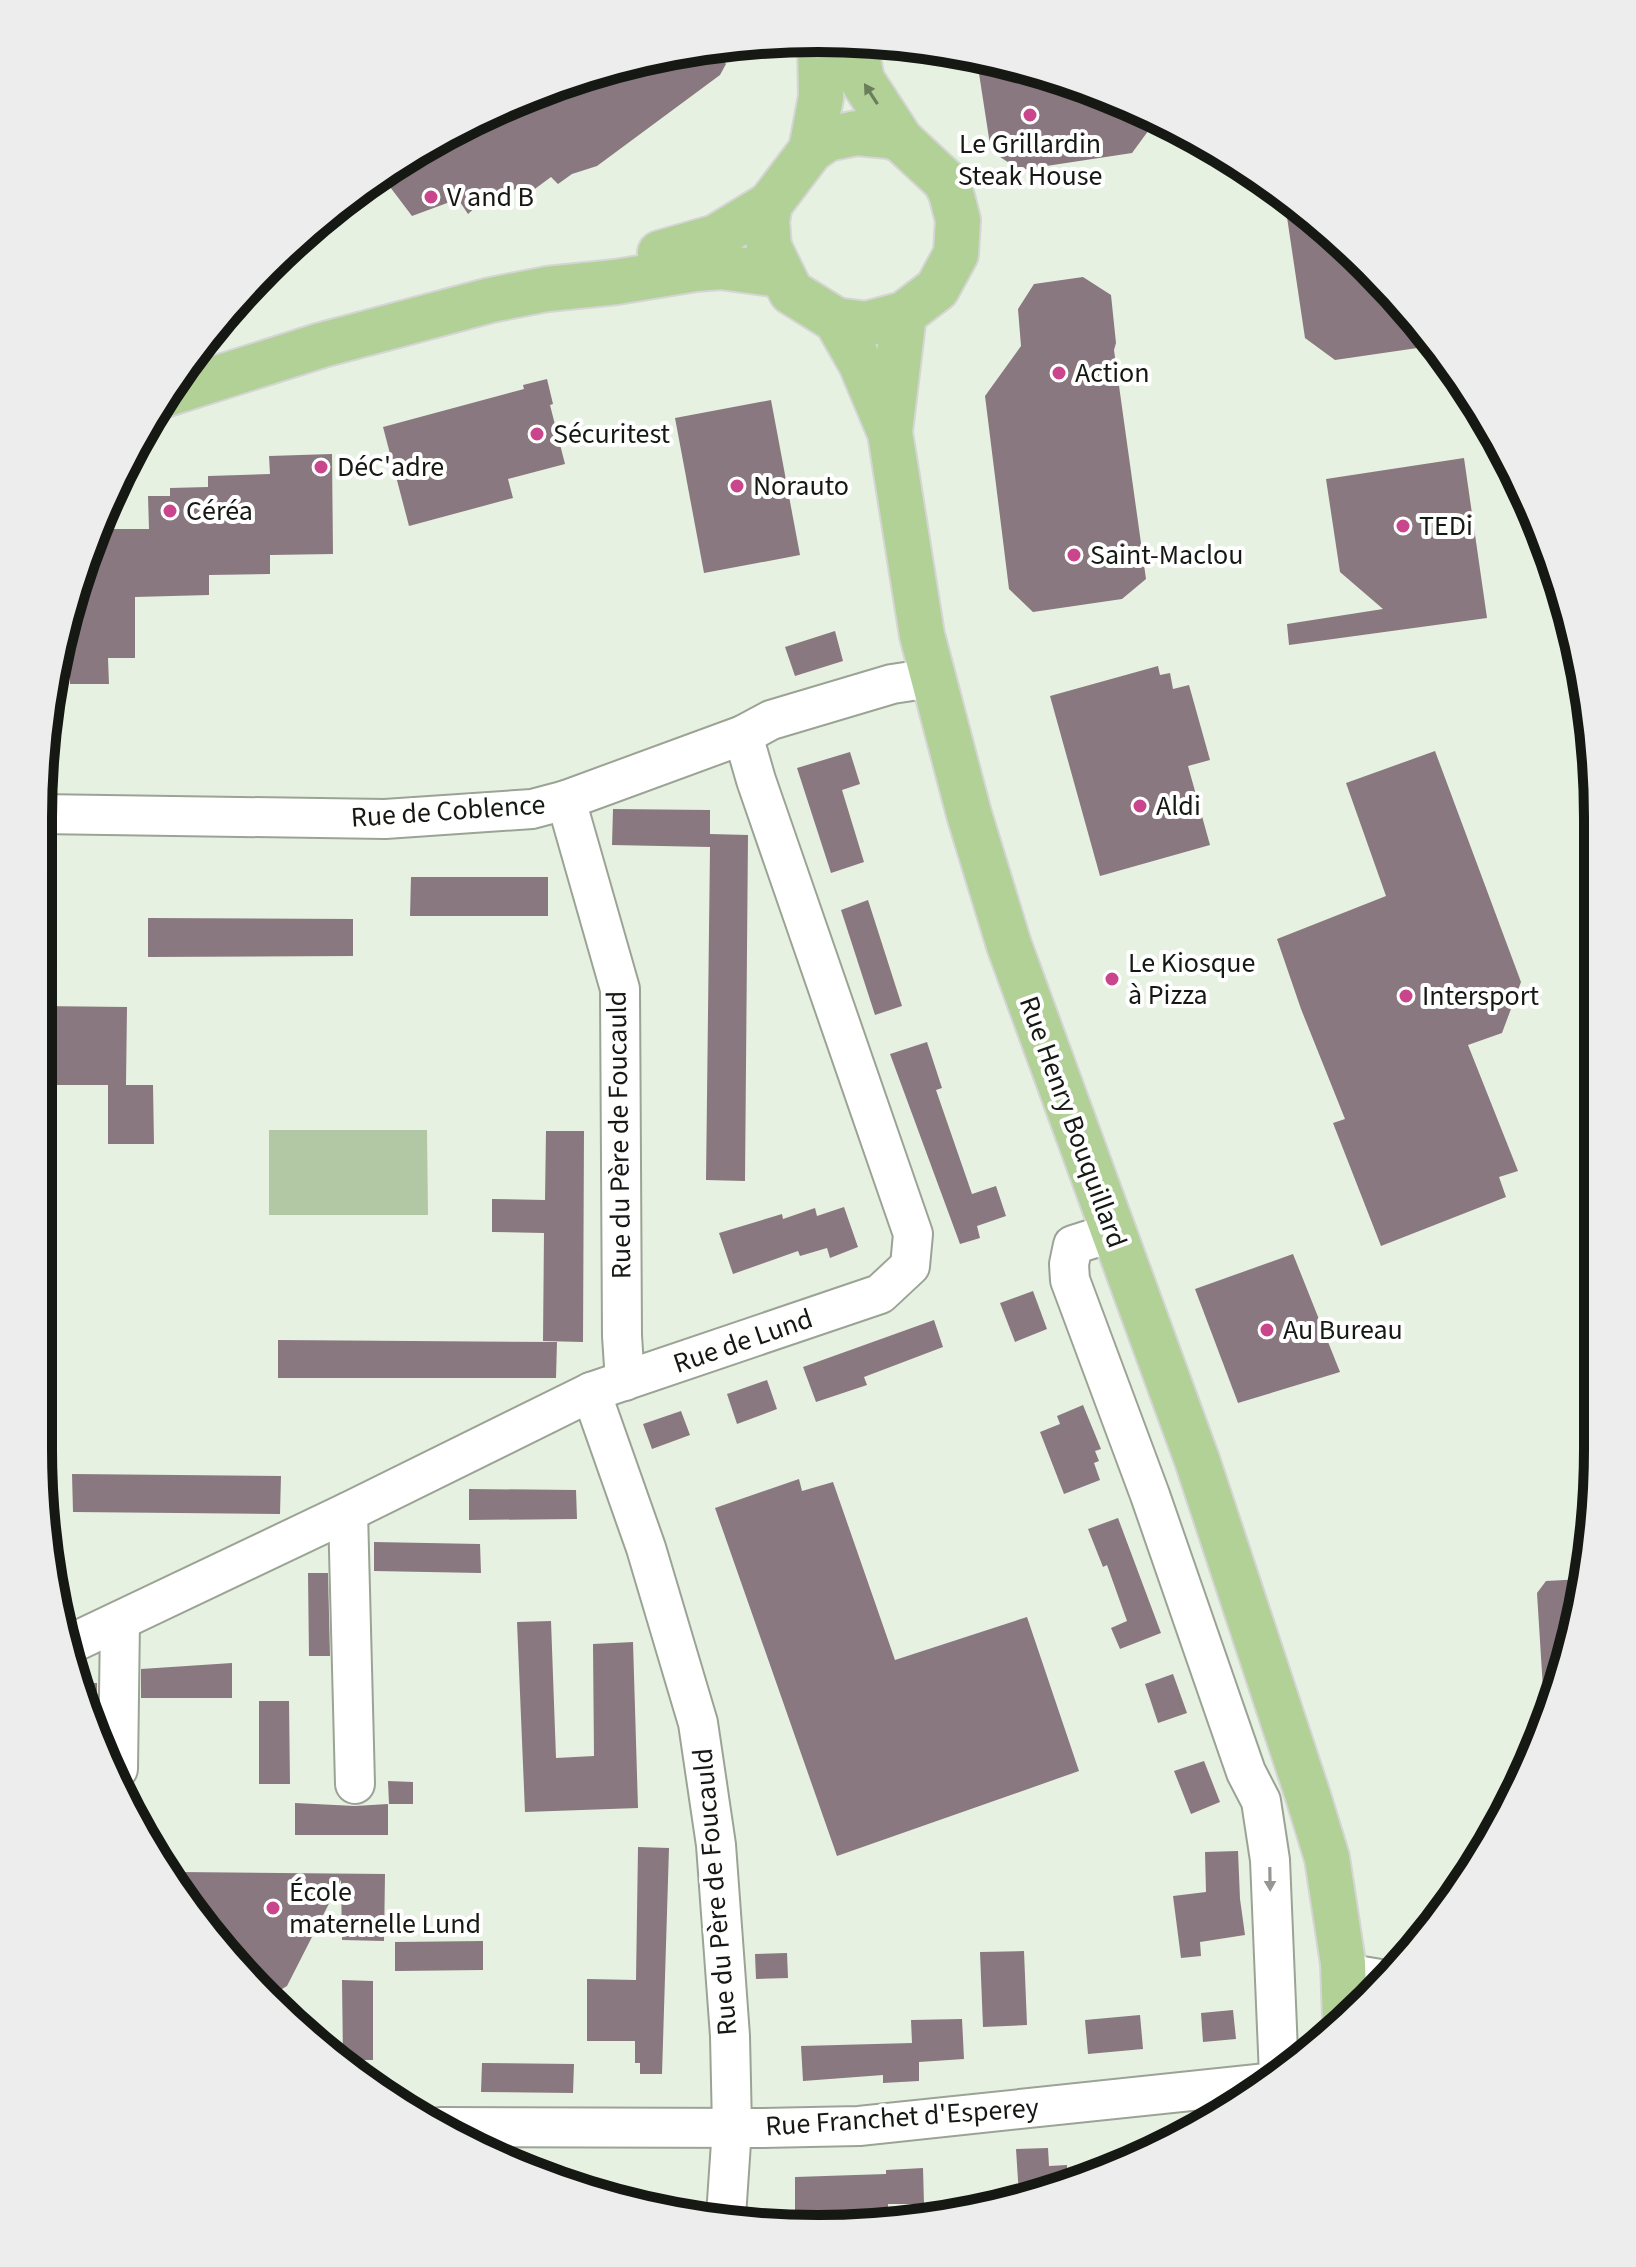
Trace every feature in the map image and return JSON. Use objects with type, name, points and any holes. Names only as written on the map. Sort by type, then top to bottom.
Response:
[{"type":"main road","points":[[811,150],[821,97],[820,52]]},
{"type":"main road","points":[[770,204],[767,221],[769,247],[781,275],[791,292],[836,320],[866,324],[904,314],[937,289],[949,269],[956,254],[958,220],[945,181],[901,140],[862,80],[857,54]]},
{"type":"main road","points":[[547,289],[716,237],[770,204],[811,150],[827,139],[857,133],[901,140]]},
{"type":"main road","points":[[183,389],[383,328],[456,308],[547,289],[721,267],[781,275]]},
{"type":"main road","name":"Rue Henry Bouquillard","points":[[890,433],[904,314]]},
{"type":"main road","name":"Rue Henry Bouquillard","points":[[836,320],[861,364],[890,433],[932,678],[1009,945],[1197,1460],[1327,1858],[1345,2005]]},
{"type":"main road","name":"Rue Henry Bouquillard","points":[[1308,1796],[1317,1856],[1326,2013],[1345,2005]]},
{"type":"street","name":"Rue de Coblence","points":[[52,814],[385,819],[532,809],[566,800],[743,735],[771,720],[892,684],[932,678]]},
{"type":"street","name":"Rue de Lund","points":[[77,1641],[608,1386],[880,1294],[910,1266],[913,1234],[743,735]]},
{"type":"street","name":"Rue du Père de Foucauld","points":[[566,800],[620,989],[622,1336],[608,1386],[646,1548],[698,1723],[716,1845],[730,2036],[732,2128],[726,2209]]},
{"type":"street","points":[[1114,1236],[1073,1245],[1070,1280],[1150,1495],[1246,1772],[1261,1801],[1270,1860],[1278,2061]]},
{"type":"street","points":[[348,1512],[355,1784]]},
{"type":"street","points":[[118,1760],[120,1621]]},
{"type":"street","points":[[1345,2005],[1356,1975],[1372,1978]]},
{"type":"street","name":"Rue Franchet d'Esperey","points":[[463,2127],[859,2126],[1245,2085]]},
{"type":"green space","points":[[269,1130],[427,1130],[428,1215],[269,1215]]},
{"type":"building","points":[[718,59],[722,59],[726,64],[720,75],[597,166],[572,174],[558,184],[551,177],[528,194],[522,184],[498,202],[491,193],[468,214],[458,199],[412,216],[388,184],[479,131],[525,110],[620,78]]},
{"type":"building","name":"Le Grillardin Steak House","points":[[978,70],[1064,93],[1150,128],[1132,153],[1020,170],[991,151]]},
{"type":"building","points":[[1286,212],[1360,276],[1422,347],[1335,360],[1305,338]]},
{"type":"building","points":[[1083,277],[1111,295],[1114,350],[1146,579],[1122,599],[1033,612],[1009,589],[985,396],[1021,346],[1018,309],[1034,284]]},
{"type":"building","points":[[547,379],[553,404],[550,405],[565,464],[508,479],[513,498],[409,526],[383,427],[524,389],[523,385]]},
{"type":"building","name":"Norauto","points":[[771,400],[800,555],[704,573],[675,418]]},
{"type":"building","points":[[332,454],[333,554],[270,555],[270,574],[209,575],[209,595],[135,597],[135,658],[108,658],[109,684],[70,684],[70,657],[78,620],[109,529],[149,529],[148,496],[170,496],[170,488],[208,487],[208,476],[270,474],[269,456]]},
{"type":"building","name":"TEDi","points":[[1464,458],[1487,618],[1289,645],[1287,624],[1383,609],[1340,572],[1326,479]]},
{"type":"building","points":[[835,631],[843,661],[795,676],[785,647]]},
{"type":"building","name":"Aldi","points":[[1158,666],[1160,675],[1170,673],[1173,689],[1189,685],[1210,760],[1188,766],[1210,845],[1100,876],[1050,696]]},
{"type":"building","name":"Intersport","points":[[1435,751],[1521,982],[1502,1033],[1468,1045],[1518,1171],[1499,1177],[1506,1197],[1381,1246],[1333,1123],[1345,1119],[1277,939],[1386,896],[1346,783]]},
{"type":"building","points":[[850,752],[860,784],[842,790],[864,862],[831,873],[797,768]]},
{"type":"building","points":[[613,809],[710,810],[710,834],[748,835],[745,1181],[706,1180],[710,847],[612,845]]},
{"type":"building","points":[[411,877],[548,877],[548,916],[410,916]]},
{"type":"building","points":[[868,900],[902,1006],[875,1015],[841,910]]},
{"type":"building","points":[[148,918],[353,919],[353,956],[148,957]]},
{"type":"building","points":[[52,1006],[127,1007],[126,1085],[153,1085],[154,1144],[108,1144],[108,1085],[52,1085]]},
{"type":"building","points":[[927,1042],[942,1088],[936,1090],[972,1194],[996,1186],[1006,1216],[977,1226],[980,1238],[960,1244],[890,1054]]},
{"type":"building","points":[[546,1131],[584,1131],[583,1342],[543,1341],[544,1233],[492,1232],[492,1199],[545,1200]]},
{"type":"building","points":[[844,1207],[858,1247],[830,1258],[827,1248],[800,1256],[798,1251],[733,1274],[719,1233],[782,1214],[783,1219],[815,1208],[817,1216]]},
{"type":"building","name":"Au Bureau","points":[[1293,1254],[1340,1372],[1238,1403],[1195,1289]]},
{"type":"building","points":[[1033,1291],[1047,1329],[1015,1342],[1000,1303]]},
{"type":"building","points":[[934,1320],[943,1347],[864,1377],[867,1385],[816,1402],[803,1367]]},
{"type":"building","points":[[278,1340],[557,1342],[556,1378],[278,1378]]},
{"type":"building","points":[[767,1380],[777,1409],[737,1424],[727,1394]]},
{"type":"building","points":[[1083,1405],[1101,1449],[1095,1451],[1099,1461],[1094,1463],[1100,1480],[1064,1494],[1040,1432],[1060,1424],[1057,1416]]},
{"type":"building","points":[[681,1411],[690,1435],[652,1449],[643,1424]]},
{"type":"building","points":[[72,1474],[281,1476],[280,1514],[73,1512]]},
{"type":"building","points":[[799,1479],[802,1491],[833,1482],[895,1660],[1027,1617],[1079,1771],[837,1856],[715,1508]]},
{"type":"building","points":[[469,1489],[576,1490],[577,1519],[469,1520]]},
{"type":"building","points":[[1118,1518],[1161,1633],[1120,1649],[1111,1628],[1127,1621],[1107,1565],[1103,1567],[1088,1529]]},
{"type":"building","points":[[374,1542],[480,1544],[481,1573],[374,1571]]},
{"type":"building","points":[[308,1573],[328,1573],[330,1656],[309,1656]]},
{"type":"building","points":[[1572,1580],[1558,1647],[1543,1694],[1537,1593],[1546,1581]]},
{"type":"building","points":[[551,1621],[556,1758],[594,1756],[593,1644],[633,1642],[638,1808],[525,1812],[517,1622]]},
{"type":"building","points":[[232,1663],[232,1698],[141,1698],[141,1669]]},
{"type":"building","points":[[1173,1674],[1187,1713],[1158,1723],[1145,1684]]},
{"type":"building","points":[[89,1683],[97,1683],[97,1706]]},
{"type":"building","points":[[259,1701],[289,1701],[290,1784],[259,1784]]},
{"type":"building","points":[[1204,1761],[1220,1802],[1191,1814],[1174,1771]]},
{"type":"building","points":[[388,1781],[413,1782],[413,1804],[389,1804]]},
{"type":"building","points":[[295,1803],[388,1804],[388,1835],[295,1835]]},
{"type":"building","points":[[638,1847],[669,1848],[662,2074],[640,2074],[640,2063],[635,2063],[635,2041],[587,2041],[587,1979],[636,1980]]},
{"type":"building","points":[[1238,1851],[1245,1935],[1200,1942],[1201,1956],[1181,1958],[1173,1896],[1206,1892],[1205,1852]]},
{"type":"building","points":[[179,1872],[385,1874],[384,1941],[342,1940],[341,1880],[287,1986],[276,1991],[210,1915]]},
{"type":"building","points":[[483,1941],[483,1970],[395,1971],[395,1942]]},
{"type":"building","points":[[1024,1951],[1027,2025],[983,2027],[980,1952]]},
{"type":"building","points":[[787,1953],[788,1978],[756,1979],[755,1954]]},
{"type":"building","points":[[342,1980],[373,1981],[373,2060],[356,2060],[343,2050]]},
{"type":"building","points":[[1233,2010],[1236,2039],[1203,2042],[1201,2013]]},
{"type":"building","points":[[1140,2015],[1143,2049],[1088,2054],[1085,2020]]},
{"type":"building","points":[[962,2019],[964,2059],[919,2062],[919,2081],[883,2083],[883,2075],[803,2081],[801,2046],[912,2043],[911,2020]]},
{"type":"building","points":[[482,2063],[574,2064],[573,2093],[481,2092]]},
{"type":"building","points":[[1048,2148],[1049,2166],[1067,2165],[1067,2173],[1019,2188],[1016,2149]]},
{"type":"building","points":[[923,2168],[924,2204],[888,2204],[888,2210],[868,2210],[868,2213],[818,2215],[795,2211],[795,2177],[886,2174],[886,2170]]},
{"type":"place","name":"Le Grillardin Steak House","points":[[1030,115]]},
{"type":"place","name":"V and B","points":[[431,197]]},
{"type":"place","name":"Action","points":[[1059,373]]},
{"type":"place","name":"Sécuritest","points":[[537,434]]},
{"type":"place","name":"DéC'adre","points":[[321,467]]},
{"type":"place","name":"Norauto","points":[[737,486]]},
{"type":"place","name":"Céréa","points":[[170,511]]},
{"type":"place","name":"TEDi","points":[[1403,526]]},
{"type":"place","name":"Saint-Maclou","points":[[1074,555]]},
{"type":"place","name":"Aldi","points":[[1140,806]]},
{"type":"place","name":"Le Kiosque à Pizza","points":[[1112,979]]},
{"type":"place","name":"Intersport","points":[[1406,996]]},
{"type":"place","name":"Au Bureau","points":[[1267,1330]]},
{"type":"place","name":"École maternelle Lund","points":[[273,1908]]}]
